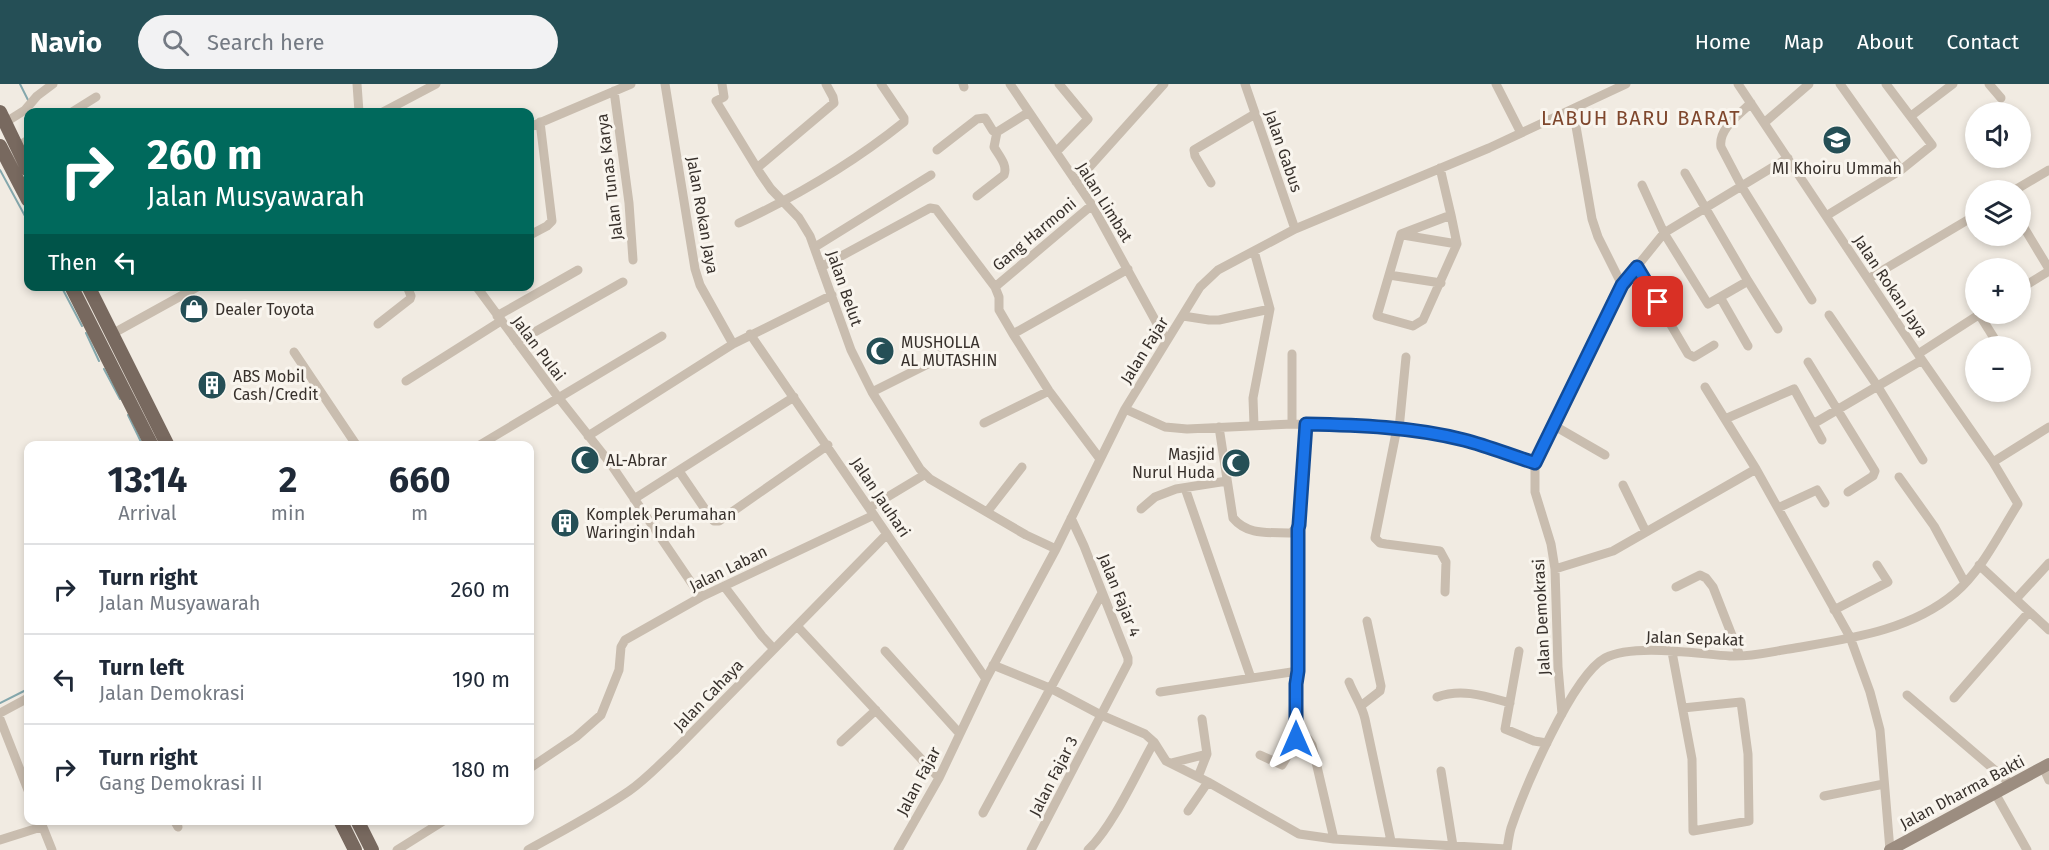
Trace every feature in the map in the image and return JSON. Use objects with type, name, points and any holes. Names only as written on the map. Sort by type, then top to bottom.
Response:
[{"type":"main road","points":[[3,117],[23,143]]},
{"type":"main road","points":[[0,146],[24,192]]},
{"type":"main road","points":[[74,291],[149,441]]},
{"type":"main road","points":[[90,291],[166,441]]},
{"type":"main road","name":"Jalan Dharma Bakti","points":[[1890,850],[2046,765]]},
{"type":"main road","points":[[342,825],[355,850]]},
{"type":"main road","points":[[360,825],[372,850]]},
{"type":"street","points":[[27,108],[37,96],[53,84]]},
{"type":"street","points":[[357,84],[359,108]]},
{"type":"street","points":[[391,108],[436,84]]},
{"type":"street","points":[[534,125],[631,84]]},
{"type":"street","name":"Jalan Rokan Jaya","points":[[665,84],[695,269],[700,285],[733,344]]},
{"type":"street","name":"Jalan Belut","points":[[722,84],[724,97],[716,101],[771,189],[799,218],[815,247],[851,350],[872,392],[924,475],[1040,543],[1056,549]]},
{"type":"street","points":[[757,168],[834,104],[826,84]]},
{"type":"street","points":[[739,223],[785,201],[887,136],[904,122],[904,118],[882,84]]},
{"type":"street","name":"Jalan Limbat","points":[[1010,84],[1092,205],[1166,340]]},
{"type":"street","points":[[1056,152],[1088,119],[1059,84]]},
{"type":"street","points":[[1076,182],[1164,84]]},
{"type":"street","name":"Jalan Gabus","points":[[1245,84],[1294,229]]},
{"type":"street","points":[[1496,84],[1521,133]]},
{"type":"street","name":"Jalan Fajar","points":[[899,850],[939,777],[993,665],[1056,549],[1125,409],[1166,340],[1207,278],[1294,229],[1521,133],[1626,84]]},
{"type":"street","name":"Jalan Rokan Jaya","points":[[1738,84],[1993,462],[2018,504]]},
{"type":"street","points":[[1764,123],[1809,84]]},
{"type":"street","points":[[1840,84],[1900,170]]},
{"type":"street","points":[[1911,116],[1953,84]]},
{"type":"street","points":[[1989,84],[2001,98]]},
{"type":"street","points":[[1827,216],[1900,170],[1932,146],[1891,86]]},
{"type":"street","name":"Jalan Tunas Karya","points":[[614,91],[629,202],[633,260]]},
{"type":"street","points":[[78,108],[96,97]]},
{"type":"street","points":[[1750,103],[1725,129],[1720,140],[1720,147],[1812,300]]},
{"type":"street","points":[[3,117],[24,110]]},
{"type":"street","points":[[1573,110],[1592,219],[1598,237],[1622,285]]},
{"type":"street","points":[[976,196],[1004,175],[1006,170],[994,147],[997,132],[1029,112]]},
{"type":"street","points":[[1211,183],[1195,156],[1194,150],[1255,114]]},
{"type":"street","points":[[937,150],[982,117],[993,131],[997,132]]},
{"type":"street","points":[[534,233],[552,221],[540,123]]},
{"type":"street","name":"Jalan Demokrasi","points":[[1562,714],[1555,569],[1551,544],[1535,492],[1535,463],[1622,285],[1664,233],[1788,158]]},
{"type":"street","points":[[1401,234],[1377,316],[1413,326],[1423,320],[1457,244],[1440,168]]},
{"type":"street","points":[[2031,181],[2049,170]]},
{"type":"street","points":[[1685,173],[1778,329]]},
{"type":"street","points":[[815,247],[931,175]]},
{"type":"street","points":[[1642,185],[1664,233],[1708,304],[1748,281]]},
{"type":"street","name":"Gang Harmoni","points":[[995,287],[1092,205]]},
{"type":"street","points":[[821,267],[933,208],[942,216],[995,287],[998,293],[999,310],[1013,334],[1049,391],[1100,459]]},
{"type":"street","points":[[1401,234],[1451,215]]},
{"type":"street","points":[[1868,279],[1965,221]]},
{"type":"street","points":[[1401,234],[1457,244]]},
{"type":"street","points":[[2031,240],[2049,270],[2031,282]]},
{"type":"street","points":[[1254,251],[1270,309],[1253,398],[1254,426]]},
{"type":"street","points":[[1637,267],[1688,354],[1694,357],[1714,345]]},
{"type":"street","points":[[1013,334],[1128,269]]},
{"type":"street","points":[[406,381],[578,270]]},
{"type":"street","points":[[1389,275],[1441,283]]},
{"type":"street","points":[[517,342],[623,282]]},
{"type":"street","points":[[112,334],[191,291]]},
{"type":"street","points":[[378,324],[410,299],[409,291]]},
{"type":"street","name":"Jalan Pulai","points":[[479,291],[609,463],[701,597]]},
{"type":"street","points":[[588,436],[750,334],[832,295]]},
{"type":"street","points":[[1720,297],[1748,346]]},
{"type":"street","points":[[1183,316],[1219,320],[1270,309]]},
{"type":"street","points":[[1829,315],[1878,387],[1923,460]]},
{"type":"street","points":[[1813,424],[1878,387],[1965,324]]},
{"type":"street","name":"Jalan Jauhari","points":[[750,334],[986,679]]},
{"type":"street","points":[[486,441],[662,336]]},
{"type":"street","points":[[872,392],[940,358],[935,343]]},
{"type":"street","points":[[294,352],[354,441]]},
{"type":"street","points":[[1292,354],[1292,424]]},
{"type":"street","points":[[1406,357],[1398,429],[1375,538],[1380,543],[1440,550],[1446,562],[1445,592]]},
{"type":"street","points":[[1808,362],[1839,409],[1875,473],[1848,492]]},
{"type":"street","points":[[1705,387],[1756,469],[1850,638],[1870,692],[1878,722],[1890,850]]},
{"type":"street","points":[[1725,420],[1794,389],[1822,440]]},
{"type":"street","points":[[984,423],[1049,391]]},
{"type":"street","points":[[634,499],[794,397]]},
{"type":"street","points":[[1125,409],[1165,427],[1187,429],[1292,424],[1398,429],[1464,440],[1535,463]]},
{"type":"street","points":[[1260,755],[1282,765],[1294,745],[1297,732],[1298,529],[1306,424]]},
{"type":"street","points":[[1553,425],[1605,455]]},
{"type":"street","points":[[1219,427],[1233,518],[1240,526],[1250,531],[1291,533],[1298,529]]},
{"type":"street","points":[[1993,462],[2049,427]]},
{"type":"street","points":[[679,471],[711,518],[719,521],[828,445]]},
{"type":"street","points":[[987,512],[1022,467]]},
{"type":"street","points":[[1555,569],[1613,551],[1756,469]]},
{"type":"street","name":"Jalan Laban","points":[[534,765],[576,737],[601,715],[620,670],[621,647],[625,640],[701,597],[872,511],[924,475]]},
{"type":"street","points":[[1899,477],[1934,526],[1965,583]]},
{"type":"street","points":[[1141,509],[1155,497],[1185,488],[1227,482]]},
{"type":"street","points":[[1623,485],[1647,532]]},
{"type":"street","points":[[1185,488],[1251,678]]},
{"type":"street","points":[[1778,508],[1817,490],[1825,503]]},
{"type":"street","name":"Jalan Sepakat","points":[[1507,850],[1511,829],[1547,743],[1562,714],[1593,666],[1605,658],[1626,652],[1740,656],[1850,638],[1898,626],[1945,599],[1965,583],[2018,504]]},
{"type":"street","name":"Jalan Fajar 4","points":[[1071,518],[1128,658],[1101,715]]},
{"type":"street","name":"Jalan Cahaya","points":[[528,850],[631,790],[674,751],[887,534]]},
{"type":"street","points":[[2016,599],[2049,563]]},
{"type":"street","points":[[1834,609],[1888,582],[1878,565]]},
{"type":"street","points":[[1979,565],[2049,630]]},
{"type":"street","points":[[1676,587],[1695,576],[1700,575],[1706,578],[1717,596],[1740,656]]},
{"type":"street","points":[[724,586],[774,649]]},
{"type":"street","points":[[983,813],[1052,690],[1102,593]]},
{"type":"street","points":[[1954,698],[2029,612]]},
{"type":"street","points":[[1362,705],[1380,691],[1381,686],[1367,621]]},
{"type":"street","points":[[797,626],[939,777]]},
{"type":"street","points":[[885,651],[960,734]]},
{"type":"street","points":[[1519,651],[1504,729],[1534,741],[1547,743]]},
{"type":"street","points":[[1672,652],[1692,759],[1693,831],[1749,821],[1748,754],[1741,702],[1683,708]]},
{"type":"street","points":[[993,665],[1145,734],[1154,741],[1166,761],[1299,834],[1334,839],[1507,850]]},
{"type":"street","points":[[1160,692],[1298,671]]},
{"type":"street","points":[[1349,682],[1353,694],[1362,705],[1391,841]]},
{"type":"street","points":[[1437,696],[1460,692],[1510,702]]},
{"type":"street","points":[[1907,694],[2011,784]]},
{"type":"street","points":[[0,713],[24,700]]},
{"type":"street","points":[[842,742],[876,710]]},
{"type":"street","name":"Jalan Fajar 3","points":[[1031,850],[1101,715]]},
{"type":"street","points":[[0,719],[24,780]]},
{"type":"street","points":[[1198,777],[1207,754],[1202,719]]},
{"type":"street","points":[[1297,732],[1308,739],[1312,745],[1334,839]]},
{"type":"street","points":[[1088,850],[1109,824],[1154,741]]},
{"type":"street","points":[[1171,763],[1207,754]]},
{"type":"street","points":[[2046,765],[2049,780]]},
{"type":"street","points":[[1441,771],[1453,846]]},
{"type":"street","points":[[1188,811],[1208,782]]},
{"type":"street","points":[[1824,796],[1884,784]]},
{"type":"street","points":[[1995,793],[2027,850]]},
{"type":"street","points":[[0,840],[38,825]]},
{"type":"street","points":[[41,825],[52,850]]},
{"type":"street","points":[[397,850],[437,825]]},
{"type":"waterway","points":[[20,84],[29,102]]},
{"type":"waterway","points":[[0,170],[24,214]]},
{"type":"waterway","points":[[64,291],[82,326]]},
{"type":"waterway","points":[[86,333],[99,361]]},
{"type":"waterway","points":[[104,369],[120,399]]},
{"type":"waterway","points":[[128,415],[141,441]]},
{"type":"waterway","points":[[0,703],[24,691]]},
{"type":"place","name":"MI Khoiru Ummah","points":[[1837,140]]},
{"type":"place","name":"Dealer Toyota","points":[[194,309]]},
{"type":"place","name":"MUSHOLLA AL MUTASHIN","points":[[880,351]]},
{"type":"place","name":"ABS Mobil Cash/Credit","points":[[212,385]]},
{"type":"place","name":"AL-Abrar","points":[[585,460]]},
{"type":"place","name":"Masjid Nurul Huda","points":[[1236,463]]},
{"type":"place","name":"Komplek Perumahan Waringin Indah","points":[[565,523]]},
{"type":"district","name":"LABUH BARU BARAT","points":[[1641,118]]},
{"type":"route","points":[[1296,739],[1298,529],[1306,424],[1397,428],[1464,440],[1535,463],[1622,285],[1637,267],[1658,302]]}]
